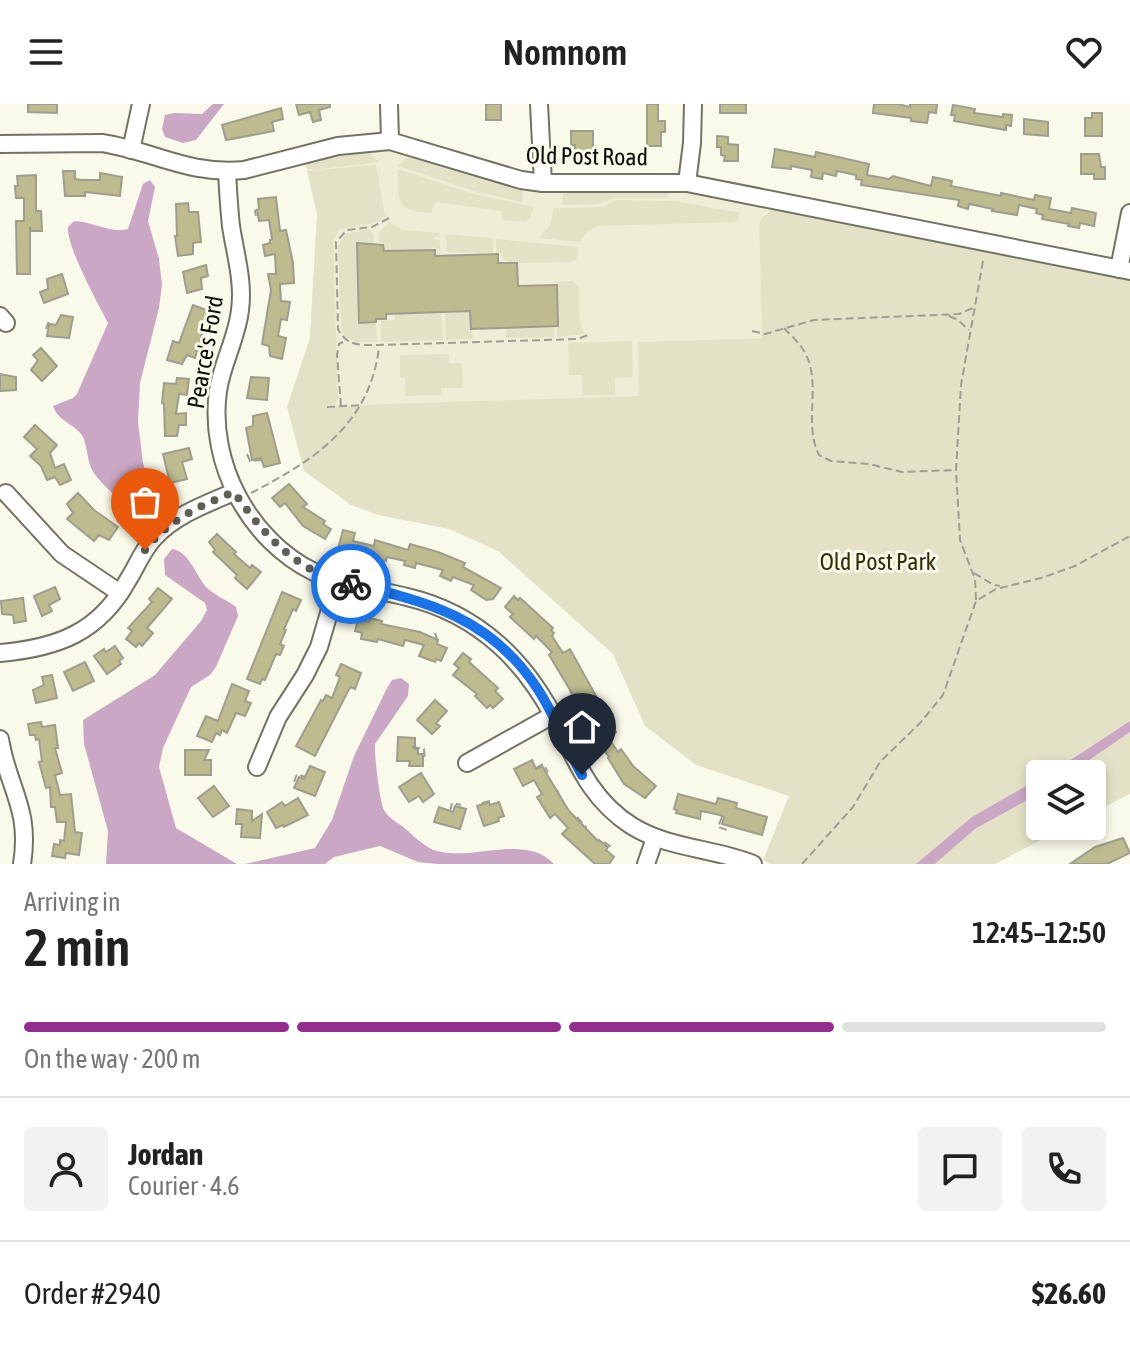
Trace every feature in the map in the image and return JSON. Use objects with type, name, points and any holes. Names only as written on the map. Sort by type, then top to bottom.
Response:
[{"type":"street","points":[[131,150],[141,104]]},
{"type":"street","points":[[389,104],[390,141]]},
{"type":"street","points":[[539,104],[543,183]]},
{"type":"street","points":[[687,183],[693,104]]},
{"type":"street","name":"Old Post Road","points":[[0,144],[102,143],[183,167],[227,172],[338,146],[390,141],[405,143],[489,173],[543,183],[687,183],[1124,270]]},
{"type":"street","name":"Pearce's Ford","points":[[227,172],[241,286],[240,311],[222,371],[216,414],[218,439],[254,522],[271,541],[312,571],[338,582],[411,597],[472,624],[523,669],[553,715],[575,763],[597,797],[612,813],[655,838],[753,864]]},
{"type":"street","points":[[1124,270],[1130,213]]},
{"type":"street","points":[[6,493],[62,554],[120,593]]},
{"type":"street","points":[[0,653],[29,651],[62,642],[90,625],[120,593],[155,537],[184,515],[240,494]]},
{"type":"street","points":[[257,767],[278,717],[319,647],[338,582]]},
{"type":"street","points":[[467,763],[553,715]]},
{"type":"street","points":[[0,739],[21,803],[25,835],[22,864]]},
{"type":"street","points":[[646,864],[655,838]]},
{"type":"path","points":[[256,216],[255,211],[259,208]]},
{"type":"path","points":[[389,218],[376,226],[347,230],[336,242],[338,329],[345,340],[356,345],[379,345],[578,339],[588,335]]},
{"type":"path","points":[[802,864],[853,807],[880,762],[921,722],[943,695],[976,601],[973,572],[960,540],[956,470],[958,412],[983,261]]},
{"type":"path","points":[[752,331],[765,334],[814,320],[947,315],[966,312],[974,307]]},
{"type":"path","points":[[947,315],[970,331]]},
{"type":"path","points":[[46,329],[48,323],[56,325]]},
{"type":"path","points":[[784,328],[800,345],[809,363],[816,449],[824,459],[902,472],[956,470]]},
{"type":"path","points":[[341,406],[337,355],[339,344],[345,340]]},
{"type":"path","points":[[240,494],[296,470],[345,428],[362,405],[373,377],[379,345]]},
{"type":"path","points":[[327,407],[362,405]]},
{"type":"path","points":[[247,454],[250,461],[262,460]]},
{"type":"path","points":[[976,601],[991,590],[1075,566],[1130,536]]},
{"type":"path","points":[[973,572],[992,584],[1005,587]]},
{"type":"path","points":[[435,633],[439,645]]},
{"type":"path","points":[[570,691],[574,698],[578,696]]},
{"type":"path","points":[[412,747],[424,749],[425,761]]},
{"type":"path","points":[[536,768],[543,764],[548,772]]},
{"type":"path","points":[[294,782],[297,774],[305,777]]},
{"type":"path","points":[[557,790],[562,801]]},
{"type":"path","points":[[482,803],[490,801],[492,805]]},
{"type":"path","points":[[450,811],[452,803],[461,805]]},
{"type":"path","points":[[577,817],[585,828]]},
{"type":"path","points":[[722,817],[718,827],[727,830]]},
{"type":"path","points":[[604,842],[610,846],[607,851]]},
{"type":"shaded area","points":[[213,104],[224,104],[196,140],[183,143],[165,137],[162,129],[165,115],[202,114]]},
{"type":"shaded area","points":[[376,150],[401,153],[526,190],[672,191],[771,209],[765,213],[759,226],[762,338],[638,342],[640,397],[287,407],[310,338],[317,214],[305,162],[346,152]]},
{"type":"shaded area","points":[[150,180],[155,187],[148,221],[159,259],[162,285],[140,383],[138,422],[143,463],[156,508],[154,515],[128,506],[101,482],[91,468],[83,437],[59,416],[53,406],[77,394],[108,323],[77,260],[68,227],[74,221],[115,230],[128,229],[143,184]]},
{"type":"shaded area","points":[[172,549],[188,559],[207,588],[236,607],[238,616],[216,667],[210,675],[191,687],[163,748],[159,767],[176,828],[237,864],[106,864],[108,831],[84,744],[83,720],[155,675],[207,610],[205,603],[165,575],[164,559]]},
{"type":"shaded area","points":[[401,678],[409,684],[408,696],[375,744],[379,789],[386,813],[423,844],[437,851],[529,850],[554,864],[418,862],[380,846],[334,857],[325,864],[245,864],[315,848],[332,820],[354,756],[387,688],[392,680]]},
{"type":"shaded area","points":[[1130,721],[1130,732],[1089,760],[1070,760]]},
{"type":"shaded area","points":[[1026,786],[1026,801],[975,829],[935,864],[916,864],[972,817]]},
{"type":"green space","points":[[361,150],[379,162],[313,170],[306,168],[305,162]]},
{"type":"green space","points":[[415,157],[494,183],[523,189],[522,202],[477,192],[398,166],[406,158]]},
{"type":"green space","name":"Old Post Park","points":[[376,165],[385,216],[376,223],[340,229],[333,241],[338,398],[335,404],[325,406],[639,396],[638,342],[762,338],[759,226],[761,219],[771,209],[1130,280],[1130,721],[1071,760],[1026,760],[1026,786],[976,815],[916,864],[770,864],[763,860],[789,796],[696,765],[645,726],[613,654],[498,551],[449,529],[378,515],[351,505],[304,471],[287,407],[310,338],[317,214],[307,171]]},
{"type":"green space","points":[[398,169],[474,194],[534,207],[530,219],[525,222],[503,220],[501,211],[435,202],[431,213],[411,210],[401,203],[399,197]]},
{"type":"green space","points":[[669,190],[668,198],[614,198],[599,204],[562,205],[563,194],[571,192]]},
{"type":"green space","points":[[615,200],[675,201],[740,213],[737,221],[733,222],[598,226],[587,232],[580,242],[539,238],[550,225],[554,208],[603,207]]},
{"type":"green space","points":[[389,222],[403,230],[440,233],[440,237],[434,236],[433,239],[440,240],[440,250],[433,247],[430,250],[384,251],[383,243],[379,243],[380,232]]},
{"type":"green space","points":[[370,229],[374,243],[357,244],[359,322],[376,322],[377,342],[356,342],[344,336],[341,327],[338,246],[345,234]]},
{"type":"green space","points":[[446,234],[492,238],[493,253],[447,252]]},
{"type":"green space","points":[[496,239],[579,247],[577,259],[571,262],[514,263],[496,253]]},
{"type":"green space","points":[[572,281],[579,286],[580,323],[584,334],[557,337],[556,282]]},
{"type":"green space","points":[[470,311],[473,339],[446,340],[445,312]]},
{"type":"green space","points":[[441,312],[443,340],[381,342],[381,321],[395,320],[395,313]]},
{"type":"green space","points":[[554,326],[554,337],[506,338],[506,328]]},
{"type":"green space","points":[[632,341],[633,377],[615,378],[615,395],[583,395],[582,375],[569,375],[568,343]]},
{"type":"green space","points":[[449,354],[449,363],[462,363],[463,388],[441,388],[441,395],[405,396],[405,378],[400,378],[400,355]]},
{"type":"green space","points":[[1130,732],[1130,794],[1106,806],[1106,760],[1089,760]]},
{"type":"green space","points":[[1026,801],[1026,840],[1040,840],[995,864],[935,864],[975,829]]},
{"type":"building","points":[[28,104],[57,104],[57,113],[28,112]]},
{"type":"building","points":[[296,104],[330,104],[330,107],[319,110],[321,120],[313,122],[310,112],[299,115]]},
{"type":"building","points":[[486,104],[501,104],[501,120],[486,120]]},
{"type":"building","points":[[647,104],[658,104],[658,121],[665,121],[661,146],[647,146]]},
{"type":"building","points":[[720,104],[746,104],[746,113],[720,113]]},
{"type":"building","points":[[874,104],[910,107],[910,104],[937,104],[936,113],[929,112],[927,123],[873,113]]},
{"type":"building","points":[[953,105],[975,109],[974,113],[1003,117],[1003,114],[1012,115],[1011,126],[1006,125],[1006,130],[954,121],[955,115],[951,115]]},
{"type":"building","points":[[281,108],[283,119],[272,122],[274,131],[226,140],[222,125]]},
{"type":"building","points":[[1092,113],[1102,113],[1102,136],[1085,136],[1085,118],[1092,118]]},
{"type":"building","points":[[1024,119],[1048,122],[1048,136],[1024,134]]},
{"type":"building","points":[[571,131],[593,131],[593,153],[575,153],[575,145],[571,145]]},
{"type":"building","points":[[717,136],[728,137],[728,144],[738,145],[738,161],[724,161],[721,147],[717,147]]},
{"type":"building","points":[[775,149],[815,157],[816,152],[869,164],[867,175],[889,179],[893,176],[931,186],[933,177],[952,181],[951,186],[1001,196],[1001,193],[1034,200],[1035,195],[1051,198],[1049,209],[1071,213],[1072,208],[1096,213],[1094,226],[1080,223],[1079,228],[1042,219],[1043,215],[1036,213],[1037,209],[1019,205],[1017,215],[969,204],[968,209],[958,206],[959,200],[861,185],[862,180],[856,179],[856,175],[837,171],[836,176],[823,173],[822,179],[811,177],[812,170],[791,166],[791,169],[772,167]]},
{"type":"building","points":[[1081,154],[1099,154],[1101,167],[1105,167],[1105,179],[1094,179],[1094,174],[1081,174]]},
{"type":"building","points":[[63,171],[75,171],[75,179],[81,180],[100,180],[100,173],[122,177],[120,196],[85,192],[85,196],[65,196]]},
{"type":"building","points":[[36,175],[36,211],[41,211],[42,231],[31,231],[30,227],[30,274],[17,274],[16,221],[24,221],[24,198],[16,198],[15,186],[18,186],[17,176]]},
{"type":"building","points":[[276,197],[280,231],[286,230],[293,263],[294,283],[280,284],[281,301],[290,302],[287,320],[281,319],[278,336],[286,338],[282,359],[270,356],[269,346],[262,344],[271,290],[268,274],[276,274],[275,254],[265,256],[263,245],[272,239],[269,220],[259,221],[257,210],[258,199]]},
{"type":"building","points":[[188,203],[189,212],[198,212],[201,242],[193,243],[193,254],[178,256],[176,204]]},
{"type":"building","points":[[357,243],[383,245],[384,251],[435,250],[435,256],[498,254],[498,263],[517,263],[518,286],[557,285],[558,326],[471,329],[470,311],[386,314],[386,319],[359,323]]},
{"type":"building","points":[[206,265],[208,276],[201,278],[202,289],[187,293],[183,272]]},
{"type":"building","points":[[62,274],[68,294],[44,303],[40,292],[48,289],[47,279]]},
{"type":"building","points":[[193,305],[209,311],[195,358],[187,355],[182,364],[167,360],[173,341],[179,343]]},
{"type":"building","points":[[61,315],[73,317],[69,338],[47,336],[49,324],[56,325]]},
{"type":"building","points":[[41,348],[57,366],[42,381],[31,370],[38,360],[33,355]]},
{"type":"building","points":[[0,374],[16,377],[16,390],[0,391]]},
{"type":"building","points":[[251,377],[269,378],[267,400],[247,398]]},
{"type":"building","points":[[177,378],[189,379],[187,395],[179,394],[176,414],[186,413],[186,425],[179,425],[177,436],[165,436],[164,383],[176,384]]},
{"type":"building","points":[[267,413],[280,463],[264,467],[261,458],[252,460],[246,428],[253,426],[253,416]]},
{"type":"building","points":[[35,425],[57,445],[50,453],[55,468],[64,464],[71,480],[60,485],[55,477],[47,480],[41,466],[30,456],[37,449],[24,437]]},
{"type":"building","points":[[189,448],[192,459],[182,462],[187,479],[170,483],[163,454]]},
{"type":"building","points":[[289,484],[307,504],[303,507],[325,521],[323,524],[331,529],[325,539],[303,526],[285,503],[280,507],[272,498]]},
{"type":"building","points":[[78,493],[94,510],[118,527],[109,540],[99,535],[94,541],[67,519],[73,513],[67,504]]},
{"type":"building","points":[[343,530],[355,533],[353,541],[374,546],[375,540],[408,550],[410,544],[438,552],[465,563],[463,567],[501,588],[493,599],[486,600],[471,590],[474,585],[440,576],[443,570],[416,563],[415,568],[404,565],[405,561],[387,557],[386,561],[342,552],[338,549]]},
{"type":"building","points":[[217,534],[250,568],[252,565],[261,572],[247,589],[213,552],[215,550],[209,542]]},
{"type":"building","points":[[55,587],[60,599],[49,605],[52,611],[42,616],[34,596]]},
{"type":"building","points":[[158,588],[172,599],[147,628],[153,633],[142,646],[139,643],[136,647],[126,639],[132,631],[128,628],[152,602],[149,599]]},
{"type":"building","points":[[282,592],[301,600],[284,629],[280,644],[284,646],[280,655],[276,654],[265,680],[262,679],[260,684],[247,679]]},
{"type":"building","points":[[514,596],[553,628],[552,636],[563,653],[570,649],[616,732],[607,736],[618,752],[621,749],[633,766],[656,786],[645,798],[624,784],[603,749],[594,724],[589,727],[584,715],[588,714],[577,693],[573,695],[549,655],[552,652],[510,617],[513,614],[505,607]]},
{"type":"building","points":[[23,598],[26,621],[14,623],[13,615],[2,614],[1,601]]},
{"type":"building","points":[[370,618],[438,640],[437,644],[447,648],[441,661],[419,656],[424,645],[405,640],[403,646],[378,639],[377,642],[361,639],[362,633],[355,631],[358,620],[369,622]]},
{"type":"building","points":[[115,646],[123,658],[119,661],[121,664],[107,674],[94,656]]},
{"type":"building","points":[[463,653],[498,688],[495,691],[503,699],[493,708],[490,705],[487,708],[475,696],[477,694],[453,675],[459,668],[454,664]]},
{"type":"building","points":[[85,662],[94,681],[73,691],[64,672]]},
{"type":"building","points":[[341,664],[361,673],[355,689],[351,687],[348,691],[315,756],[296,746],[321,700],[326,695],[332,698]]},
{"type":"building","points":[[52,675],[57,698],[36,703],[33,690],[44,685],[42,677]]},
{"type":"building","points":[[232,684],[249,691],[245,701],[251,703],[245,716],[236,713],[227,733],[222,730],[220,735],[216,733],[212,742],[197,736],[206,716],[218,721]]},
{"type":"building","points":[[435,700],[447,711],[436,723],[440,726],[432,734],[417,720]]},
{"type":"building","points":[[41,722],[42,727],[55,725],[58,748],[55,748],[62,773],[55,775],[60,795],[71,794],[75,832],[82,833],[79,855],[66,853],[65,858],[52,856],[54,844],[60,845],[60,840],[64,841],[66,822],[57,822],[55,807],[51,807],[50,787],[46,788],[39,762],[42,761],[39,739],[30,735],[28,724]]},
{"type":"building","points":[[398,737],[415,738],[415,749],[418,749],[418,754],[423,754],[423,766],[409,766],[410,761],[397,761]]},
{"type":"building","points":[[185,750],[209,750],[204,760],[211,760],[211,775],[185,775]]},
{"type":"building","points":[[532,760],[536,769],[542,766],[569,811],[608,847],[606,850],[614,857],[609,864],[595,864],[562,834],[568,828],[555,814],[550,818],[537,797],[542,794],[534,780],[523,786],[514,769]]},
{"type":"building","points":[[310,766],[325,772],[315,796],[294,788],[299,777],[304,779]]},
{"type":"building","points":[[421,773],[434,794],[423,802],[419,796],[409,802],[399,787]]},
{"type":"building","points":[[214,786],[229,806],[213,817],[198,798]]},
{"type":"building","points":[[678,794],[716,804],[718,798],[737,803],[736,808],[767,817],[762,835],[722,824],[724,817],[720,815],[701,811],[700,819],[676,813],[674,809]]},
{"type":"building","points":[[298,798],[308,815],[276,828],[267,812],[282,802],[285,806]]},
{"type":"building","points":[[489,802],[490,805],[499,802],[504,816],[484,826],[477,806]]},
{"type":"building","points":[[455,806],[466,809],[460,829],[434,822],[439,807],[453,812]]},
{"type":"building","points":[[237,809],[252,811],[252,821],[262,814],[260,838],[241,837],[242,824],[236,824]]},
{"type":"building","points":[[1123,838],[1130,853],[1107,864],[1070,864],[1095,847]]},
{"type":"way so far","points":[[145,550],[155,537],[184,515],[234,492],[254,522],[291,557],[312,571],[351,584]]},
{"type":"route","points":[[351,584],[432,604],[472,624],[492,639],[523,669],[537,688],[582,775]]}]
